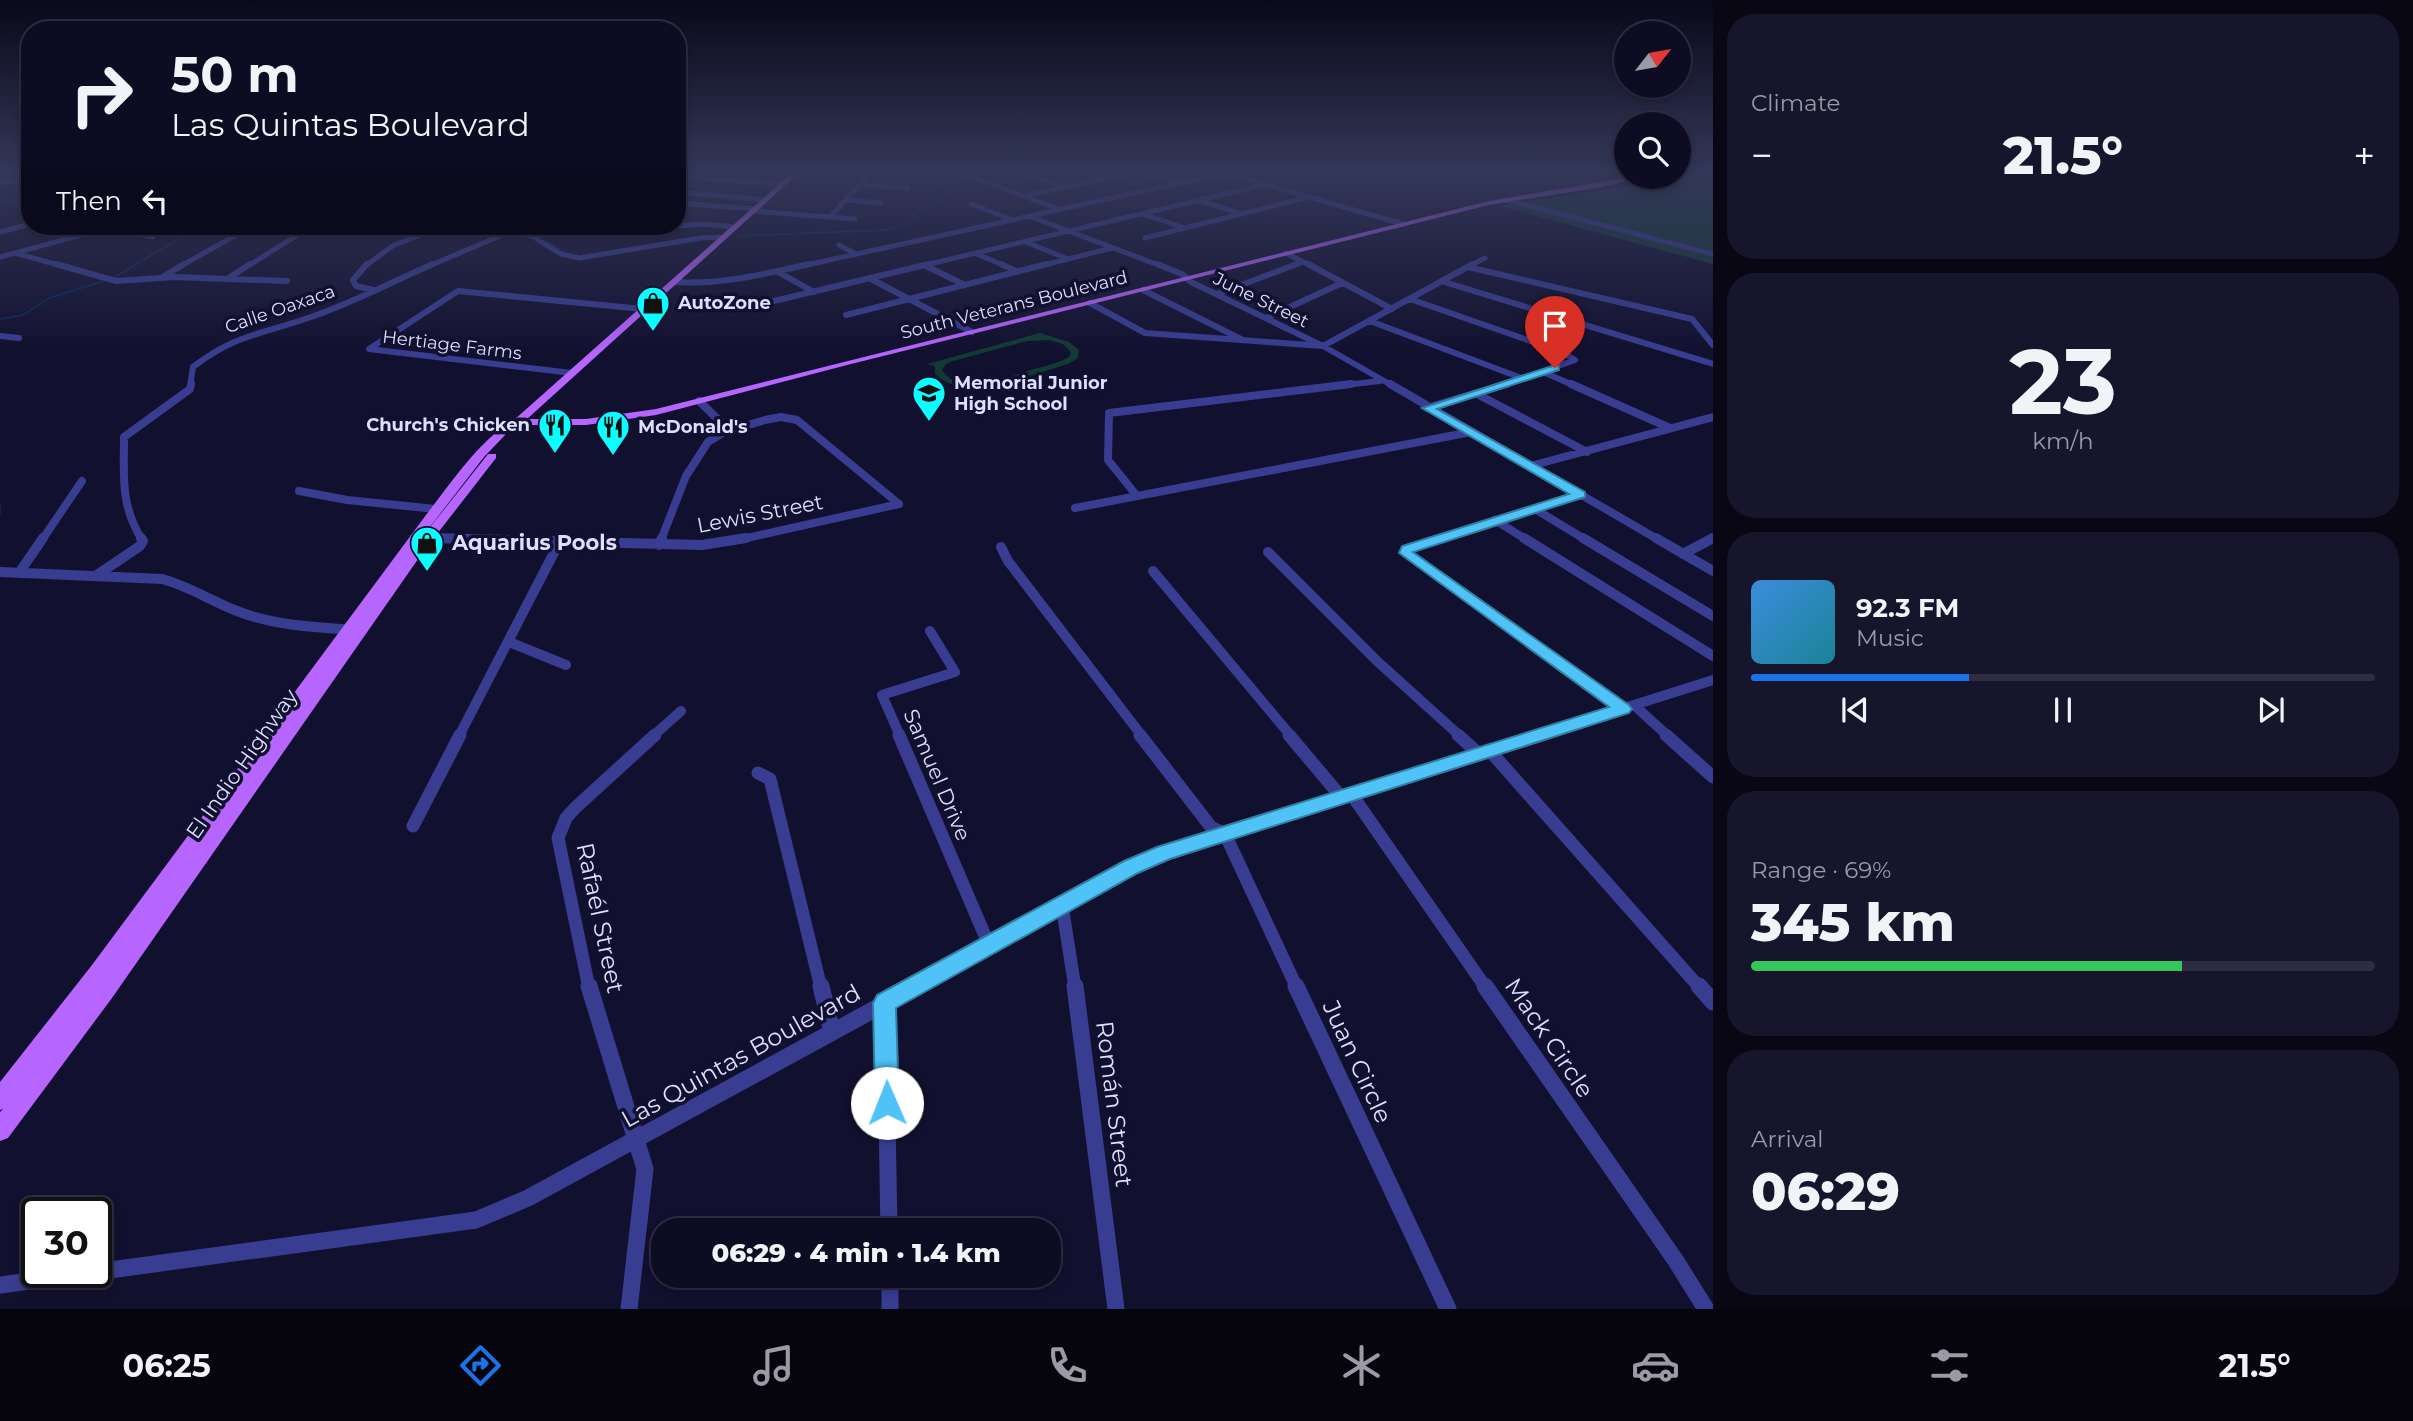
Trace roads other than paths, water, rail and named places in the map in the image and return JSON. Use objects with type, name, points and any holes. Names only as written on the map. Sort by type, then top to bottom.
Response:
[{"type":"main road","name":"El Indio Highway","points":[[422,536],[436,509],[504,430],[518,422],[729,232]]},
{"type":"main road","name":"South Veterans Boulevard","points":[[518,422],[570,423],[636,417],[1373,232]]},
{"type":"main road","points":[[537,403],[546,415],[570,423]]},
{"type":"main road","name":"El Indio Highway","points":[[0,1099],[99,971],[422,536],[515,431],[518,422]]},
{"type":"main road","name":"El Indio Highway","points":[[0,1130],[113,982],[354,630]]},
{"type":"street","points":[[674,282],[722,283],[960,232]]},
{"type":"street","points":[[749,307],[1070,232]]},
{"type":"street","name":"June Street","points":[[1070,232],[1187,278],[1323,346],[1713,571]]},
{"type":"street","points":[[1145,238],[1169,232]]},
{"type":"street","points":[[1633,232],[1713,253]]},
{"type":"street","points":[[0,257],[79,235]]},
{"type":"street","points":[[145,235],[153,237]]},
{"type":"street","points":[[162,278],[236,235]]},
{"type":"street","points":[[227,279],[298,235]]},
{"type":"street","points":[[374,290],[356,286],[353,280],[379,253],[393,244],[418,235]]},
{"type":"street","name":"Calle Oaxaca","points":[[97,575],[140,546],[143,541],[133,528],[124,497],[122,440],[127,433],[190,389],[192,367],[209,352],[250,334],[294,324],[502,235]]},
{"type":"street","points":[[521,235],[537,239],[567,257],[596,257],[701,238],[724,237]]},
{"type":"street","points":[[1026,242],[1068,259]]},
{"type":"street","points":[[839,245],[856,254]]},
{"type":"street","points":[[846,315],[1113,248]]},
{"type":"street","points":[[15,253],[111,281],[162,278],[287,281]]},
{"type":"street","points":[[1286,253],[1392,309]]},
{"type":"street","points":[[977,254],[1018,272]]},
{"type":"street","points":[[1090,303],[1145,333],[1323,346],[1485,258]]},
{"type":"street","points":[[1217,294],[1303,262]]},
{"type":"street","points":[[926,266],[965,285]]},
{"type":"street","points":[[1468,267],[1692,319],[1713,345]]},
{"type":"street","points":[[778,272],[814,292]]},
{"type":"street","points":[[871,279],[972,332]]},
{"type":"street","points":[[1441,281],[1713,364]]},
{"type":"street","points":[[1266,318],[1342,283]]},
{"type":"street","points":[[1143,289],[1247,342]]},
{"type":"street","name":"Hertiage Farms","points":[[572,373],[369,349],[458,292],[643,309]]},
{"type":"street","points":[[1410,299],[1562,352],[1575,360],[1524,379],[1431,407]]},
{"type":"street","points":[[1370,321],[1524,379]]},
{"type":"street","points":[[0,336],[19,338]]},
{"type":"street","points":[[1543,372],[1670,428]]},
{"type":"street","points":[[1137,496],[1108,460],[1109,413],[1380,381]]},
{"type":"street","points":[[1477,394],[1587,452]]},
{"type":"street","points":[[659,545],[696,457],[710,440],[729,430],[699,401]]},
{"type":"street","name":"Lewis Street","points":[[422,536],[442,540],[659,545],[728,542],[899,504],[797,420],[788,416],[729,430]]},
{"type":"street","points":[[1530,466],[1713,417]]},
{"type":"street","points":[[1075,508],[1471,432]]},
{"type":"street","points":[[19,573],[58,512],[82,481]]},
{"type":"street","points":[[299,491],[346,500],[436,509]]},
{"type":"street","points":[[1580,495],[1407,549],[1406,553],[1629,707],[1713,777]]},
{"type":"street","points":[[1535,509],[1713,616]]},
{"type":"street","points":[[1495,520],[1713,656]]},
{"type":"street","points":[[1683,554],[1713,538]]},
{"type":"street","points":[[413,826],[559,543]]},
{"type":"street","points":[[1001,547],[1041,605],[1211,827],[1225,834]]},
{"type":"street","points":[[1268,552],[1377,662],[1485,752],[1713,1002]]},
{"type":"street","name":"Mack Circle","points":[[1153,571],[1347,796],[1676,1261],[1706,1309]]},
{"type":"street","points":[[0,572],[172,581],[249,615],[299,625],[354,630]]},
{"type":"street","name":"Samuel Drive","points":[[930,631],[955,672],[882,695],[989,945]]},
{"type":"street","points":[[509,642],[566,665]]},
{"type":"street","name":"Las Quintas Boulevard","points":[[0,1286],[453,1225],[489,1215],[528,1198],[1147,860],[1713,680]]},
{"type":"street","name":"Rafaél Street","points":[[629,1309],[645,1169],[584,970],[558,838],[566,818],[575,808],[681,711]]},
{"type":"street","points":[[758,773],[770,779],[832,1032]]},
{"type":"street","name":"Juan Circle","points":[[1225,834],[1448,1309]]},
{"type":"street","name":"Román Street","points":[[1062,905],[1068,933],[1116,1309]]},
{"type":"street","points":[[885,1003],[889,1218]]},
{"type":"street","points":[[890,1288],[890,1309]]},
{"type":"waterway","points":[[739,236],[834,232]]},
{"type":"waterway","points":[[113,278],[185,235]]},
{"type":"waterway","points":[[539,235],[563,252]]},
{"type":"waterway","points":[[0,319],[23,315],[49,298],[104,281]]},
{"type":"waterway","points":[[0,506],[0,514]]},
{"type":"place","name":"AutoZone","points":[[653,333]]},
{"type":"place","name":"Memorial Junior High School","points":[[929,423]]},
{"type":"place","name":"Church's Chicken","points":[[555,455]]},
{"type":"place","name":"McDonald's","points":[[613,457]]},
{"type":"place","name":"Aquarius Pools","points":[[427,573]]}]
